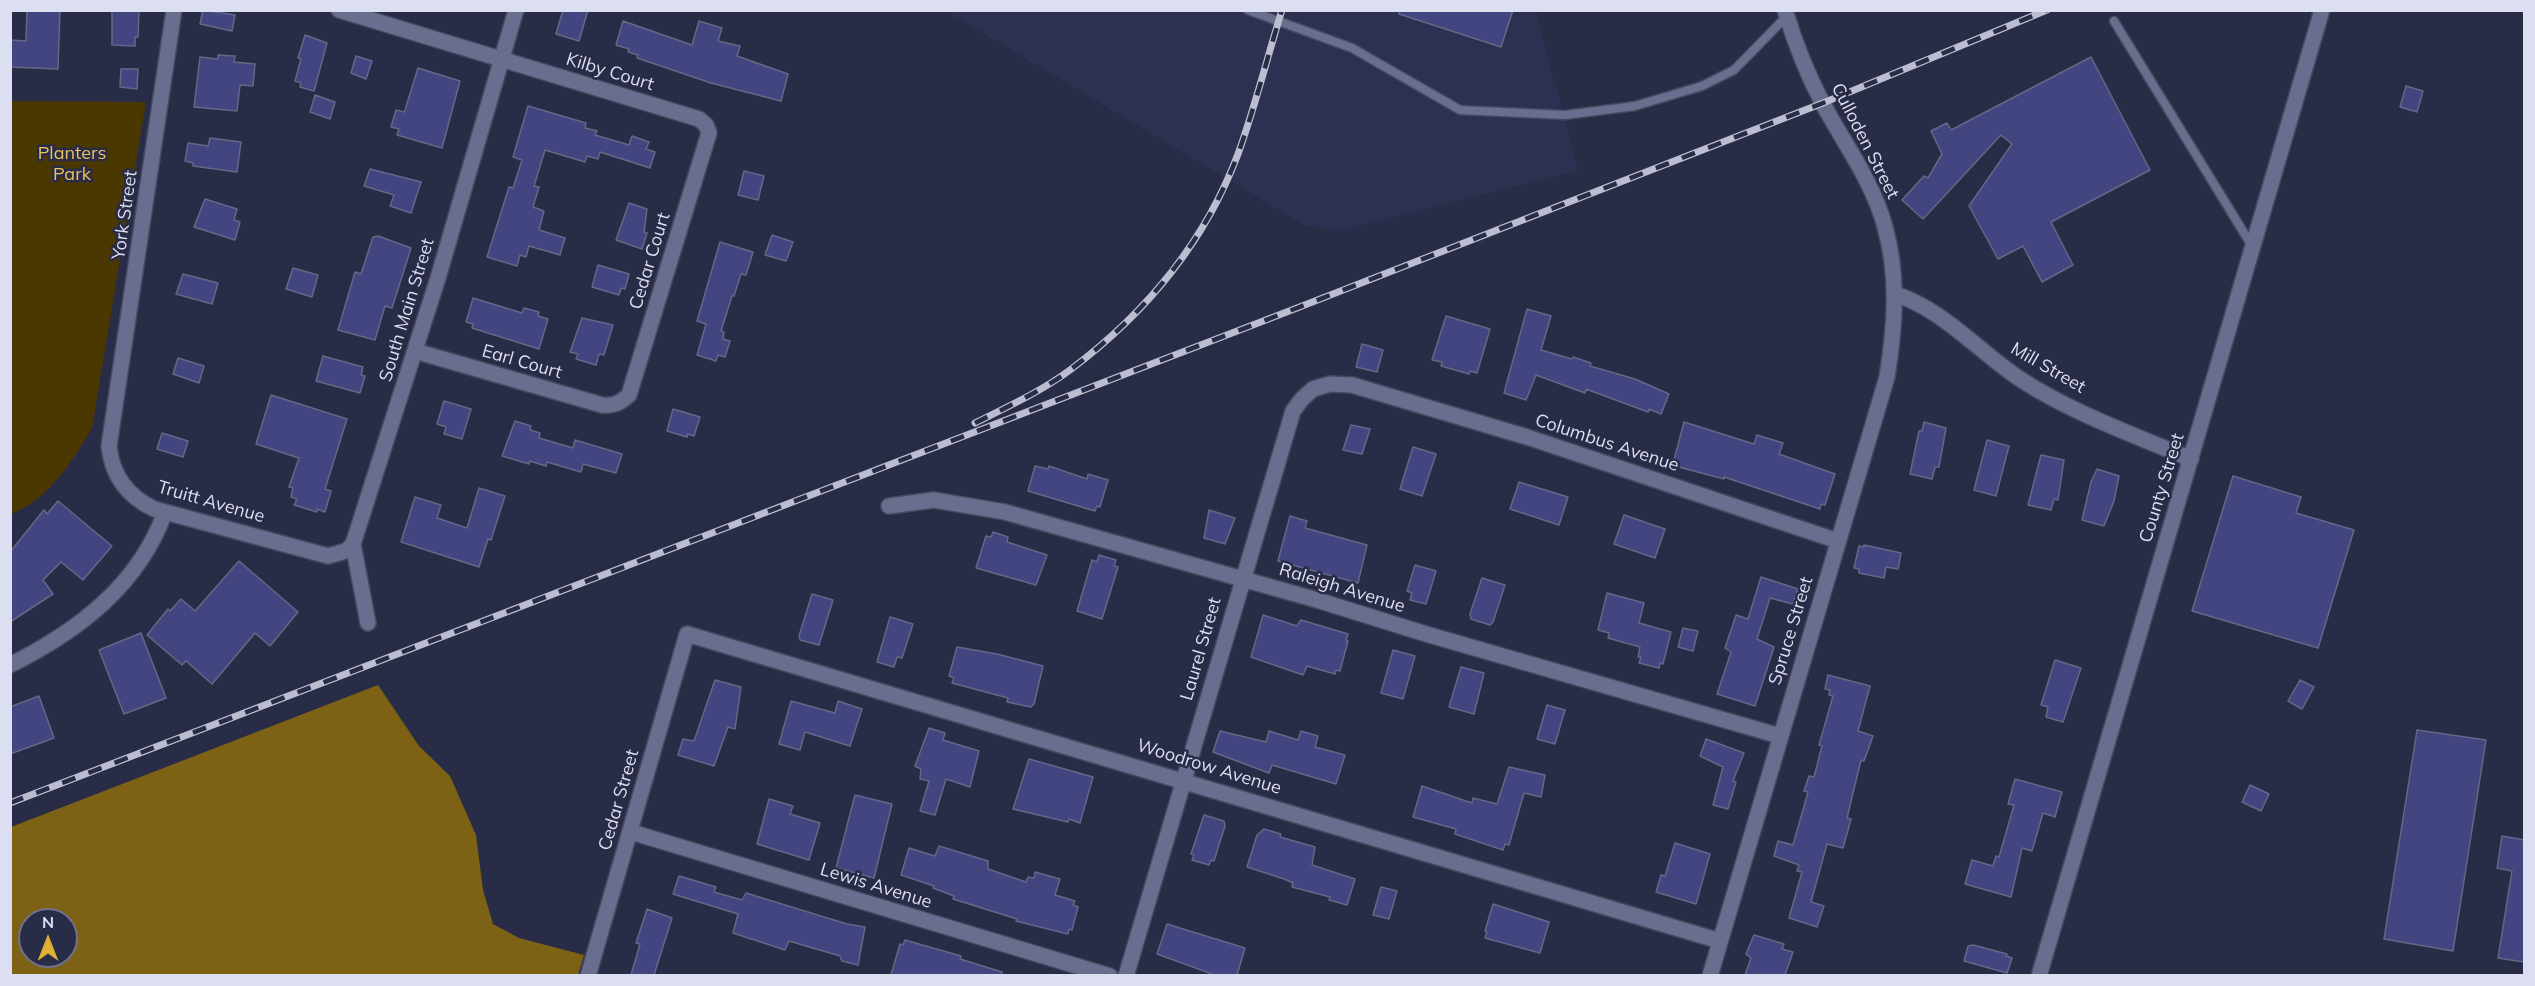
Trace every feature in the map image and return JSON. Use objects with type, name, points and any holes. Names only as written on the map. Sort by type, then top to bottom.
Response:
[{"type":"street","name":"York Street","points":[[113,424],[174,10]]},
{"type":"street","name":"Kilby Court","points":[[339,10],[699,119],[706,125]]},
{"type":"street","name":"South Main Street","points":[[368,622],[353,544],[415,351],[516,10]]},
{"type":"street","name":"County Street","points":[[2039,975],[2322,10]]},
{"type":"street","name":"Culloden Street","points":[[1786,13],[1805,68],[1873,193],[1885,226],[1893,260],[1895,294]]},
{"type":"street","name":"Cedar Court","points":[[618,404],[629,394],[708,139],[706,125]]},
{"type":"street","name":"Mill Street","points":[[1895,294],[1934,311],[2012,372],[2046,393],[2191,459]]},
{"type":"street","name":"Spruce Street","points":[[1710,975],[1887,377],[1893,336],[1895,294]]},
{"type":"street","name":"Earl Court","points":[[415,351],[602,405],[618,404]]},
{"type":"street","name":"Laurel Street","points":[[1126,975],[1293,411],[1313,389],[1330,384],[1363,388]]},
{"type":"street","name":"Columbus Avenue","points":[[1363,388],[1527,437],[1838,541]]},
{"type":"street","name":"Truitt Avenue","points":[[113,424],[109,446],[111,463],[117,478],[138,500],[165,512],[328,556],[345,551],[353,544]]},
{"type":"street","name":"Raleigh Avenue","points":[[889,506],[934,500],[959,502],[1005,512],[1780,736]]},
{"type":"street","points":[[10,665],[62,636],[97,609],[129,579],[147,552],[165,512]]},
{"type":"street","name":"Woodrow Avenue","points":[[687,634],[1720,941]]},
{"type":"street","name":"Cedar Street","points":[[588,975],[687,634]]},
{"type":"street","name":"Lewis Avenue","points":[[631,832],[1110,975]]},
{"type":"lane","points":[[1248,10],[1352,48],[1460,110],[1565,115],[1635,106],[1702,86],[1734,70],[1786,13]]},
{"type":"lane","points":[[2114,21],[2253,247]]},
{"type":"shaded area","points":[[946,11],[1536,11],[1578,171],[1343,230],[1306,226]]},
{"type":"shaded area","points":[[378,685],[419,746],[450,776],[476,835],[483,890],[493,924],[519,938],[584,955],[578,975],[11,975],[11,827]]},
{"type":"green space","name":"Planters Park","points":[[11,101],[146,102],[92,428],[68,466],[48,489],[37,499],[11,514]]},
{"type":"building","points":[[27,10],[60,10],[58,69],[10,67],[10,40],[26,41]]},
{"type":"building","points":[[112,10],[139,10],[138,37],[135,37],[135,46],[112,45]]},
{"type":"building","points":[[203,10],[235,15],[232,31],[200,24]]},
{"type":"building","points":[[563,10],[588,10],[579,41],[556,34]]},
{"type":"building","points":[[1400,10],[1513,10],[1501,47],[1399,14]]},
{"type":"building","points":[[623,21],[692,45],[699,21],[722,28],[718,41],[740,46],[737,56],[788,74],[781,101],[711,83],[637,58],[638,55],[628,52],[629,49],[616,45]]},
{"type":"building","points":[[305,35],[327,43],[314,91],[300,87],[301,83],[295,81],[301,59],[298,58]]},
{"type":"building","points":[[218,55],[235,56],[234,62],[255,64],[253,86],[240,85],[237,111],[194,107],[200,57],[218,59]]},
{"type":"building","points":[[356,56],[372,61],[366,79],[351,73]]},
{"type":"building","points":[[2091,57],[2150,170],[2051,222],[2073,265],[2042,282],[2023,246],[1998,259],[1969,206],[2012,144],[2001,135],[1923,219],[1902,200],[1924,176],[1928,178],[1942,154],[1931,131],[1947,123],[1951,130]]},
{"type":"building","points":[[418,68],[460,81],[442,148],[397,135],[399,129],[391,127],[396,110],[404,112],[405,110]]},
{"type":"building","points":[[121,69],[138,69],[137,89],[120,87]]},
{"type":"building","points":[[2406,86],[2423,91],[2417,112],[2400,107]]},
{"type":"building","points":[[315,95],[335,102],[330,119],[310,112]]},
{"type":"building","points":[[528,106],[586,123],[585,128],[597,131],[595,135],[629,145],[632,136],[649,142],[646,149],[655,152],[650,168],[600,152],[598,159],[587,156],[585,162],[545,150],[534,186],[539,187],[533,207],[544,211],[539,230],[565,238],[560,255],[529,246],[526,257],[520,255],[517,266],[487,257],[509,187],[513,188],[522,160],[513,157]]},
{"type":"building","points":[[210,138],[241,142],[237,172],[193,166],[193,163],[185,161],[188,143],[208,146]]},
{"type":"building","points":[[370,169],[421,182],[411,213],[390,206],[394,195],[364,186]]},
{"type":"building","points":[[744,171],[764,176],[758,200],[738,195]]},
{"type":"building","points":[[205,199],[237,209],[234,220],[240,222],[235,240],[194,227]]},
{"type":"building","points":[[629,203],[647,209],[644,232],[647,233],[642,249],[616,240]]},
{"type":"building","points":[[772,235],[793,242],[786,261],[765,255]]},
{"type":"building","points":[[378,236],[411,248],[392,308],[385,306],[375,340],[338,330],[355,272],[361,274],[373,237]]},
{"type":"building","points":[[720,242],[753,252],[746,275],[741,274],[734,296],[732,296],[721,331],[724,332],[723,339],[730,341],[725,357],[718,355],[716,361],[697,355],[706,324],[697,321]]},
{"type":"building","points":[[598,265],[629,274],[625,289],[621,288],[619,295],[592,287]]},
{"type":"building","points":[[293,268],[318,275],[312,297],[286,289]]},
{"type":"building","points":[[183,274],[218,283],[212,304],[176,294]]},
{"type":"building","points":[[473,298],[522,313],[524,308],[539,312],[538,316],[548,319],[539,349],[472,328],[473,324],[466,322]]},
{"type":"building","points":[[1527,309],[1551,316],[1541,350],[1591,363],[1590,366],[1635,379],[1669,394],[1661,414],[1649,409],[1648,412],[1586,389],[1585,393],[1536,375],[1526,400],[1504,393]]},
{"type":"building","points":[[1446,316],[1490,329],[1477,373],[1470,371],[1469,374],[1441,366],[1442,362],[1432,360]]},
{"type":"building","points":[[582,318],[613,325],[604,355],[599,354],[596,365],[576,359],[578,354],[570,352]]},
{"type":"building","points":[[1362,344],[1383,350],[1377,372],[1356,367]]},
{"type":"building","points":[[323,356],[363,367],[361,375],[365,376],[360,393],[316,381]]},
{"type":"building","points":[[178,358],[204,366],[199,383],[173,374]]},
{"type":"building","points":[[271,395],[347,419],[325,489],[331,491],[325,512],[294,505],[297,499],[291,497],[293,488],[289,487],[299,458],[256,444]]},
{"type":"building","points":[[444,401],[471,409],[462,439],[444,434],[446,427],[437,424]]},
{"type":"building","points":[[673,409],[700,417],[694,436],[688,434],[687,437],[667,431]]},
{"type":"building","points":[[515,421],[531,426],[530,430],[540,433],[539,438],[573,448],[575,440],[622,454],[616,473],[583,464],[581,472],[547,462],[546,466],[530,461],[529,464],[502,456]]},
{"type":"building","points":[[1684,422],[1754,444],[1757,435],[1783,443],[1779,454],[1835,474],[1825,505],[1821,504],[1820,509],[1724,477],[1724,479],[1675,466],[1677,460],[1674,460]]},
{"type":"building","points":[[1924,422],[1946,428],[1939,467],[1935,467],[1932,479],[1910,474],[1919,431],[1922,431]]},
{"type":"building","points":[[1351,425],[1370,429],[1362,454],[1343,450]]},
{"type":"building","points":[[162,433],[188,441],[183,457],[157,449]]},
{"type":"building","points":[[1987,440],[2009,446],[1996,496],[1974,490]]},
{"type":"building","points":[[1413,447],[1436,454],[1422,496],[1400,489]]},
{"type":"building","points":[[2041,455],[2064,460],[2058,500],[2054,499],[2051,510],[2028,505]]},
{"type":"building","points":[[1035,466],[1048,469],[1049,466],[1087,479],[1088,474],[1108,480],[1100,507],[1097,506],[1095,511],[1028,491]]},
{"type":"building","points":[[2097,469],[2119,476],[2114,501],[2104,526],[2082,520],[2091,482]]},
{"type":"building","points":[[2233,476],[2301,497],[2296,513],[2354,530],[2318,648],[2192,611]]},
{"type":"building","points":[[1519,482],[1568,497],[1559,525],[1510,509]]},
{"type":"building","points":[[479,488],[505,496],[491,540],[488,539],[479,567],[401,542],[415,497],[441,505],[437,518],[467,528]]},
{"type":"building","points":[[58,501],[112,546],[83,580],[61,562],[43,580],[53,594],[10,622],[10,552],[44,510],[47,514]]},
{"type":"building","points":[[1209,510],[1235,518],[1225,544],[1204,538]]},
{"type":"building","points":[[1624,515],[1665,529],[1655,558],[1614,544]]},
{"type":"building","points":[[1290,516],[1307,521],[1305,528],[1367,545],[1358,583],[1278,561]]},
{"type":"building","points":[[993,532],[1008,537],[1007,542],[1047,555],[1036,585],[976,568],[986,536],[991,537]]},
{"type":"building","points":[[1864,545],[1901,553],[1898,569],[1886,567],[1884,578],[1859,573],[1859,569],[1854,568],[1859,546],[1864,547]]},
{"type":"building","points":[[1099,555],[1116,560],[1114,566],[1118,567],[1102,619],[1077,611],[1092,560],[1097,562]]},
{"type":"building","points":[[239,561],[298,612],[270,646],[255,633],[212,684],[186,661],[182,665],[147,635],[168,609],[170,611],[181,599],[195,611]]},
{"type":"building","points":[[1415,565],[1436,571],[1426,604],[1410,600],[1412,593],[1407,591]]},
{"type":"building","points":[[1761,577],[1798,589],[1793,604],[1770,598],[1757,639],[1774,647],[1755,706],[1717,694],[1731,652],[1725,648],[1736,615],[1748,619]]},
{"type":"building","points":[[1482,578],[1505,585],[1490,625],[1471,619],[1470,614]]},
{"type":"building","points":[[1607,593],[1644,603],[1639,623],[1671,632],[1663,664],[1660,663],[1659,668],[1639,663],[1640,647],[1608,638],[1609,633],[1598,630]]},
{"type":"building","points":[[812,594],[833,600],[819,645],[800,640],[799,636]]},
{"type":"building","points":[[1263,615],[1297,626],[1301,620],[1348,634],[1340,671],[1336,670],[1335,674],[1307,666],[1303,675],[1251,657]]},
{"type":"building","points":[[890,617],[913,624],[902,658],[897,657],[894,667],[877,662]]},
{"type":"building","points":[[1683,628],[1698,631],[1693,651],[1678,647]]},
{"type":"building","points":[[141,633],[166,698],[124,714],[99,650]]},
{"type":"building","points":[[957,647],[1043,666],[1034,704],[1031,707],[1007,702],[1008,698],[952,683],[954,678],[949,676]]},
{"type":"building","points":[[1393,650],[1415,656],[1403,699],[1381,693]]},
{"type":"building","points":[[2055,660],[2081,668],[2063,722],[2046,717],[2048,707],[2041,705]]},
{"type":"building","points":[[1461,667],[1484,673],[1474,714],[1449,707]]},
{"type":"building","points":[[1828,675],[1870,686],[1858,731],[1873,736],[1864,761],[1861,760],[1847,818],[1851,819],[1843,848],[1827,844],[1811,902],[1824,906],[1817,927],[1789,918],[1802,872],[1797,871],[1799,865],[1774,856],[1778,841],[1793,845],[1808,792],[1804,791],[1809,776],[1814,777],[1822,746],[1819,745],[1833,696],[1829,695],[1830,690],[1825,689]]},
{"type":"building","points":[[715,680],[741,687],[735,729],[728,727],[714,766],[678,755],[683,739],[694,741]]},
{"type":"building","points":[[2300,680],[2314,687],[2302,709],[2288,701]]},
{"type":"building","points":[[39,696],[54,738],[10,754],[10,707]]},
{"type":"building","points":[[791,701],[835,713],[838,701],[862,709],[850,746],[805,732],[800,750],[779,744]]},
{"type":"building","points":[[1547,705],[1565,710],[1555,744],[1537,739]]},
{"type":"building","points":[[929,728],[945,733],[943,740],[979,751],[970,787],[946,779],[935,815],[920,811],[929,781],[920,779],[921,769],[915,766]]},
{"type":"building","points":[[2417,730],[2486,740],[2453,951],[2384,939]]},
{"type":"building","points":[[1220,731],[1266,742],[1269,731],[1298,740],[1301,731],[1318,736],[1315,747],[1345,755],[1336,784],[1272,765],[1269,773],[1213,752]]},
{"type":"building","points":[[1706,739],[1744,753],[1733,781],[1736,782],[1728,809],[1713,805],[1723,767],[1700,756]]},
{"type":"building","points":[[1029,759],[1093,777],[1080,823],[1013,809]]},
{"type":"building","points":[[1509,767],[1545,775],[1541,797],[1524,793],[1509,845],[1505,844],[1503,850],[1455,834],[1456,829],[1413,817],[1422,786],[1472,803],[1473,798],[1497,804]]},
{"type":"building","points":[[2015,779],[2062,792],[2055,817],[2043,813],[2032,851],[2022,848],[2011,897],[1965,884],[1972,860],[1993,866],[1996,856],[1999,857],[2014,805],[2008,804]]},
{"type":"building","points":[[2250,785],[2269,794],[2261,811],[2242,802]]},
{"type":"building","points":[[855,795],[892,804],[874,878],[836,868]]},
{"type":"building","points":[[769,799],[793,806],[790,814],[820,823],[809,860],[757,844]]},
{"type":"building","points":[[1204,815],[1224,821],[1225,826],[1214,861],[1211,860],[1209,865],[1192,860],[1194,855],[1191,854]]},
{"type":"building","points":[[1264,829],[1281,834],[1280,837],[1315,847],[1312,865],[1355,879],[1347,905],[1329,900],[1330,897],[1292,887],[1293,883],[1284,879],[1247,867],[1257,835]]},
{"type":"building","points":[[2502,836],[2524,840],[2524,962],[2498,958],[2512,871],[2497,868]]},
{"type":"building","points":[[1675,843],[1710,854],[1696,904],[1656,892],[1661,875],[1665,876]]},
{"type":"building","points":[[939,846],[988,861],[988,869],[1026,882],[1028,877],[1034,878],[1035,872],[1060,879],[1055,895],[1075,901],[1073,905],[1078,907],[1072,930],[1069,929],[1068,934],[1016,921],[1017,919],[953,899],[954,896],[933,888],[934,886],[901,875],[909,848],[935,856]]},
{"type":"building","points":[[679,876],[716,887],[714,892],[742,900],[746,893],[847,924],[865,927],[858,965],[842,961],[840,956],[789,941],[785,950],[733,933],[738,914],[673,894]]},
{"type":"building","points":[[1381,887],[1397,891],[1389,919],[1373,915]]},
{"type":"building","points":[[1493,904],[1549,922],[1540,953],[1485,938]]},
{"type":"building","points":[[647,909],[672,918],[654,975],[631,975],[640,944],[636,943]]},
{"type":"building","points":[[1167,924],[1245,948],[1237,975],[1215,975],[1157,954]]},
{"type":"building","points":[[1754,935],[1784,944],[1782,949],[1793,952],[1785,975],[1745,975],[1751,958],[1746,954]]},
{"type":"building","points":[[905,940],[961,956],[960,959],[1002,972],[1002,975],[891,975],[900,944],[903,945]]},
{"type":"building","points":[[1973,945],[2007,954],[2006,956],[2012,958],[2007,973],[1964,961],[1968,946]]},
{"type":"railway","points":[[975,423],[1036,392],[1070,370],[1123,325],[1170,274],[1208,217],[1238,154],[1282,10]]},
{"type":"railway","points":[[10,803],[1297,308],[1823,103],[2047,10]]}]
